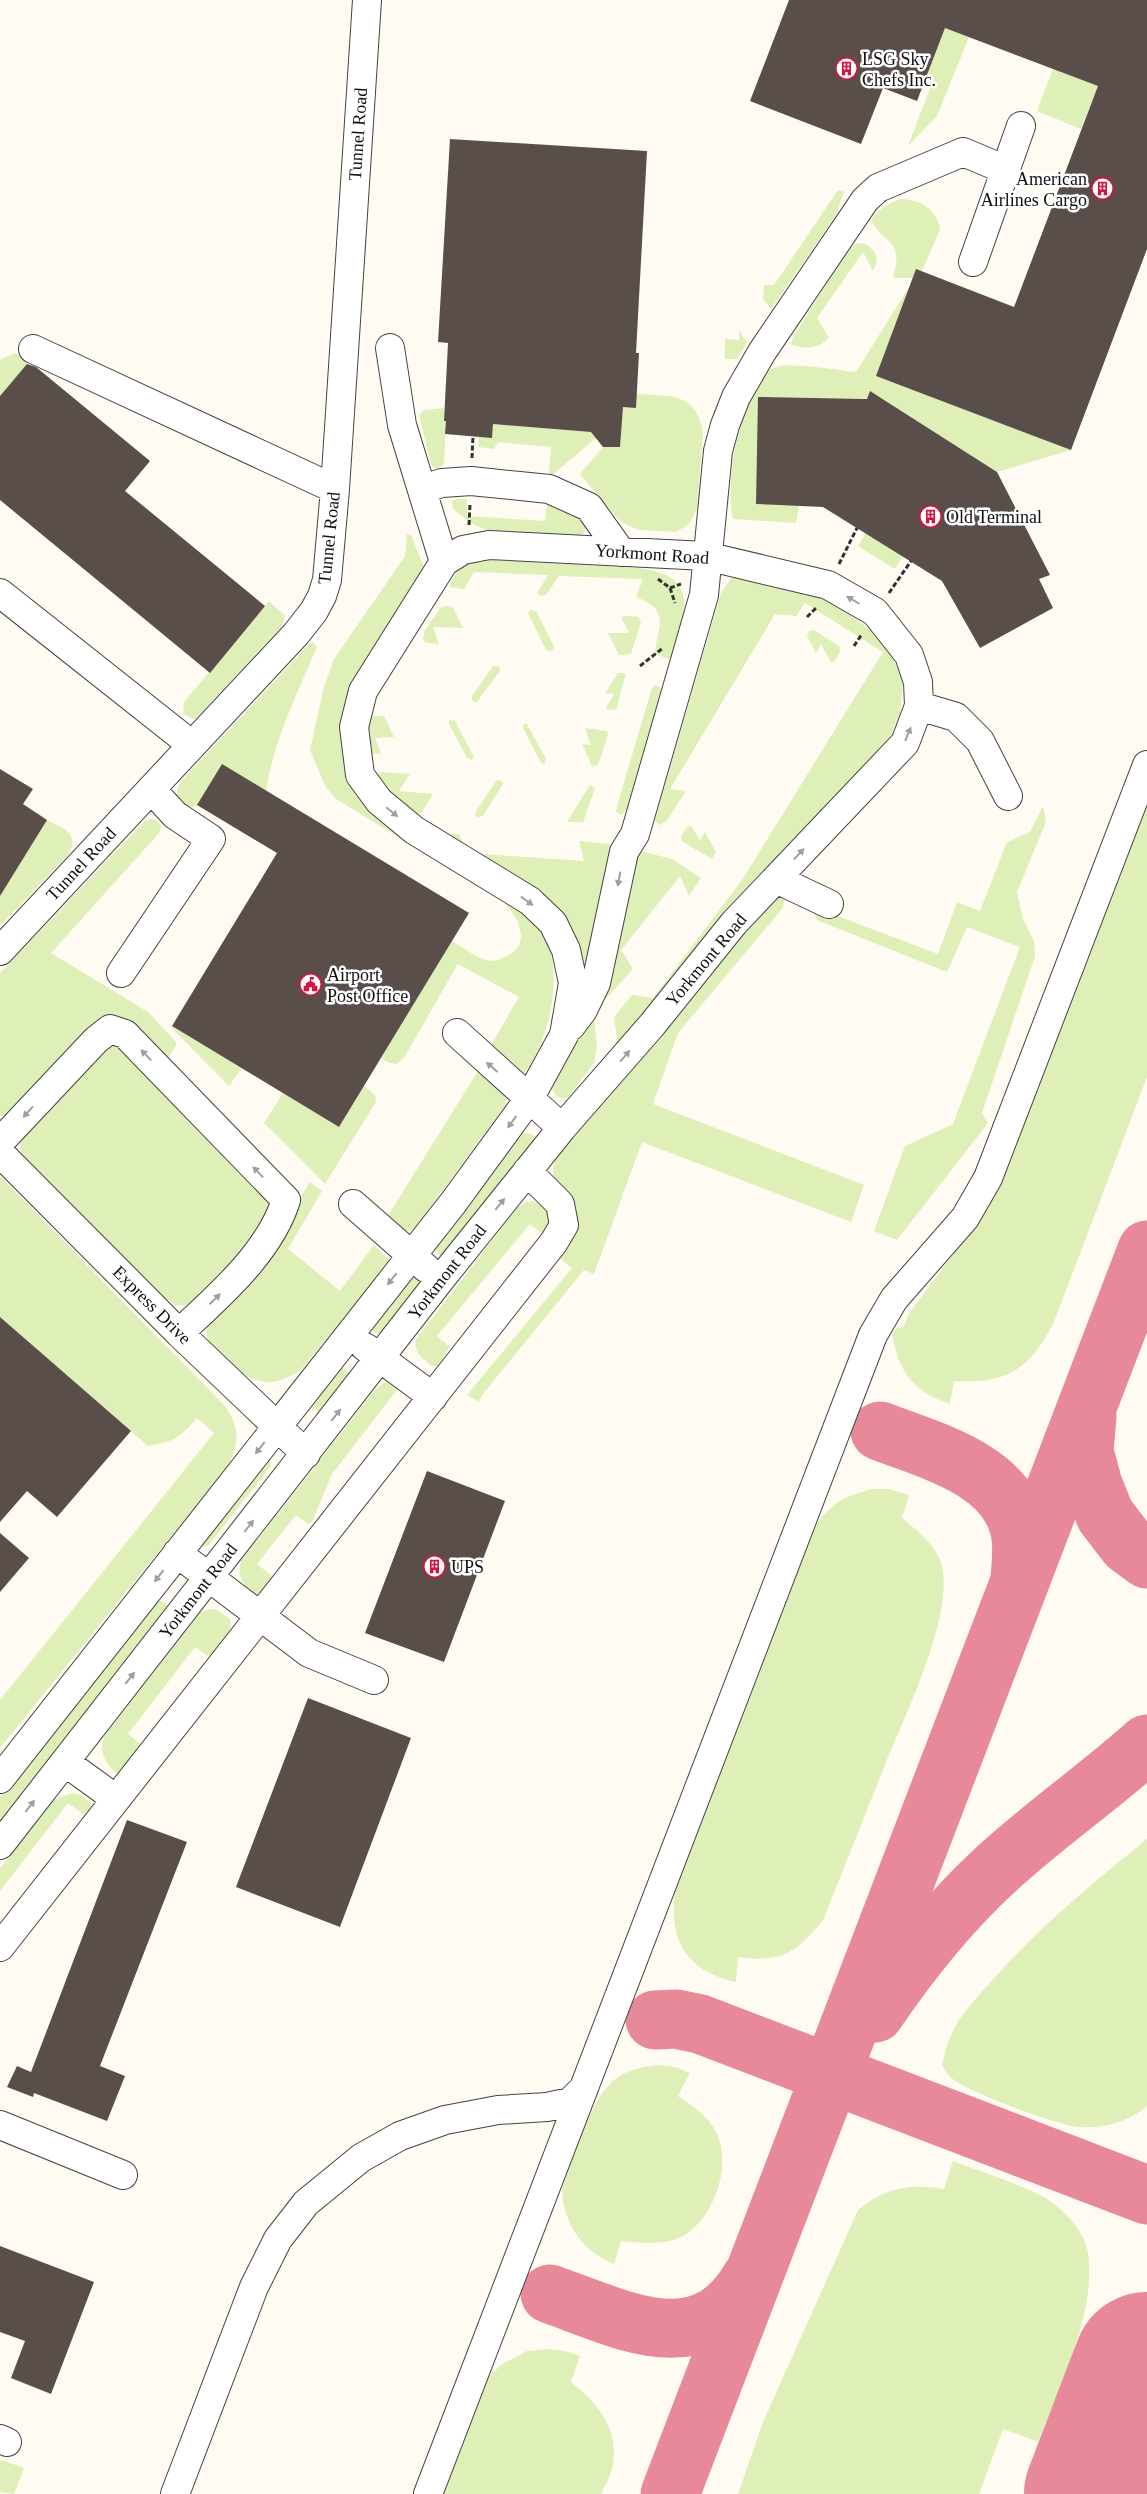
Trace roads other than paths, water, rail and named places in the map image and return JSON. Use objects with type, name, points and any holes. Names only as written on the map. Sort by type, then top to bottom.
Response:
[{"type":"street","name":"Tunnel Road","points":[[0,951],[296,634],[314,611],[322,596],[327,580],[335,489],[367,0]]},
{"type":"street","points":[[973,262],[1021,126]]},
{"type":"street","points":[[564,1036],[583,1010],[596,983],[624,852],[635,834],[704,596],[706,556],[718,451],[725,425],[736,397],[762,352],[865,200],[878,188],[963,152],[1006,170]]},
{"type":"street","points":[[390,348],[402,425],[444,562]]},
{"type":"street","points":[[33,349],[335,489]]},
{"type":"street","points":[[422,488],[442,483],[471,481],[549,489],[589,507],[621,552]]},
{"type":"street","name":"Yorkmont Road","points":[[0,1779],[453,1203],[529,1099],[564,1036],[573,983],[566,950],[553,923],[530,901],[414,830],[379,801],[360,775],[354,726],[363,691],[444,562],[463,550],[489,545],[706,556],[828,585],[875,612],[909,655],[918,682],[919,706],[905,743],[734,923],[652,1025],[562,1128],[440,1280],[0,1845]]},
{"type":"street","points":[[0,592],[192,745]]},
{"type":"street","points":[[919,706],[956,717],[980,741],[1008,796]]},
{"type":"street","points":[[428,2494],[873,1335],[894,1299],[965,1218],[988,1178],[1147,765]]},
{"type":"street","points":[[121,973],[211,840],[175,815],[151,789]]},
{"type":"street","points":[[776,879],[830,904]]},
{"type":"street","points":[[0,1142],[90,1046],[110,1029],[125,1034],[286,1200],[280,1219],[250,1261],[220,1295],[179,1333]]},
{"type":"street","points":[[457,1033],[562,1128]]},
{"type":"street","name":"Express Drive","points":[[0,1153],[179,1333],[306,1454]]},
{"type":"street","points":[[0,1947],[554,1242],[564,1225],[560,1204],[527,1171]]},
{"type":"street","points":[[353,1204],[440,1280]]},
{"type":"street","points":[[349,1335],[432,1397]]},
{"type":"street","points":[[177,1554],[309,1653],[374,1680]]},
{"type":"street","points":[[65,1762],[116,1799]]},
{"type":"street","points":[[175,2494],[254,2287],[278,2239],[306,2203],[361,2158],[400,2136],[445,2120],[498,2110],[547,2107],[570,2102],[584,2088]]},
{"type":"street","points":[[0,2125],[123,2175]]},
{"type":"place","name":"LSG Sky Chefs Inc.","points":[[846,69]]},
{"type":"place","name":"American Airlines Cargo","points":[[1103,189]]},
{"type":"place","name":"Old Terminal","points":[[930,517]]},
{"type":"place","name":"Airport Post Office","points":[[311,985]]},
{"type":"place","name":"UPS","points":[[435,1567]]}]
